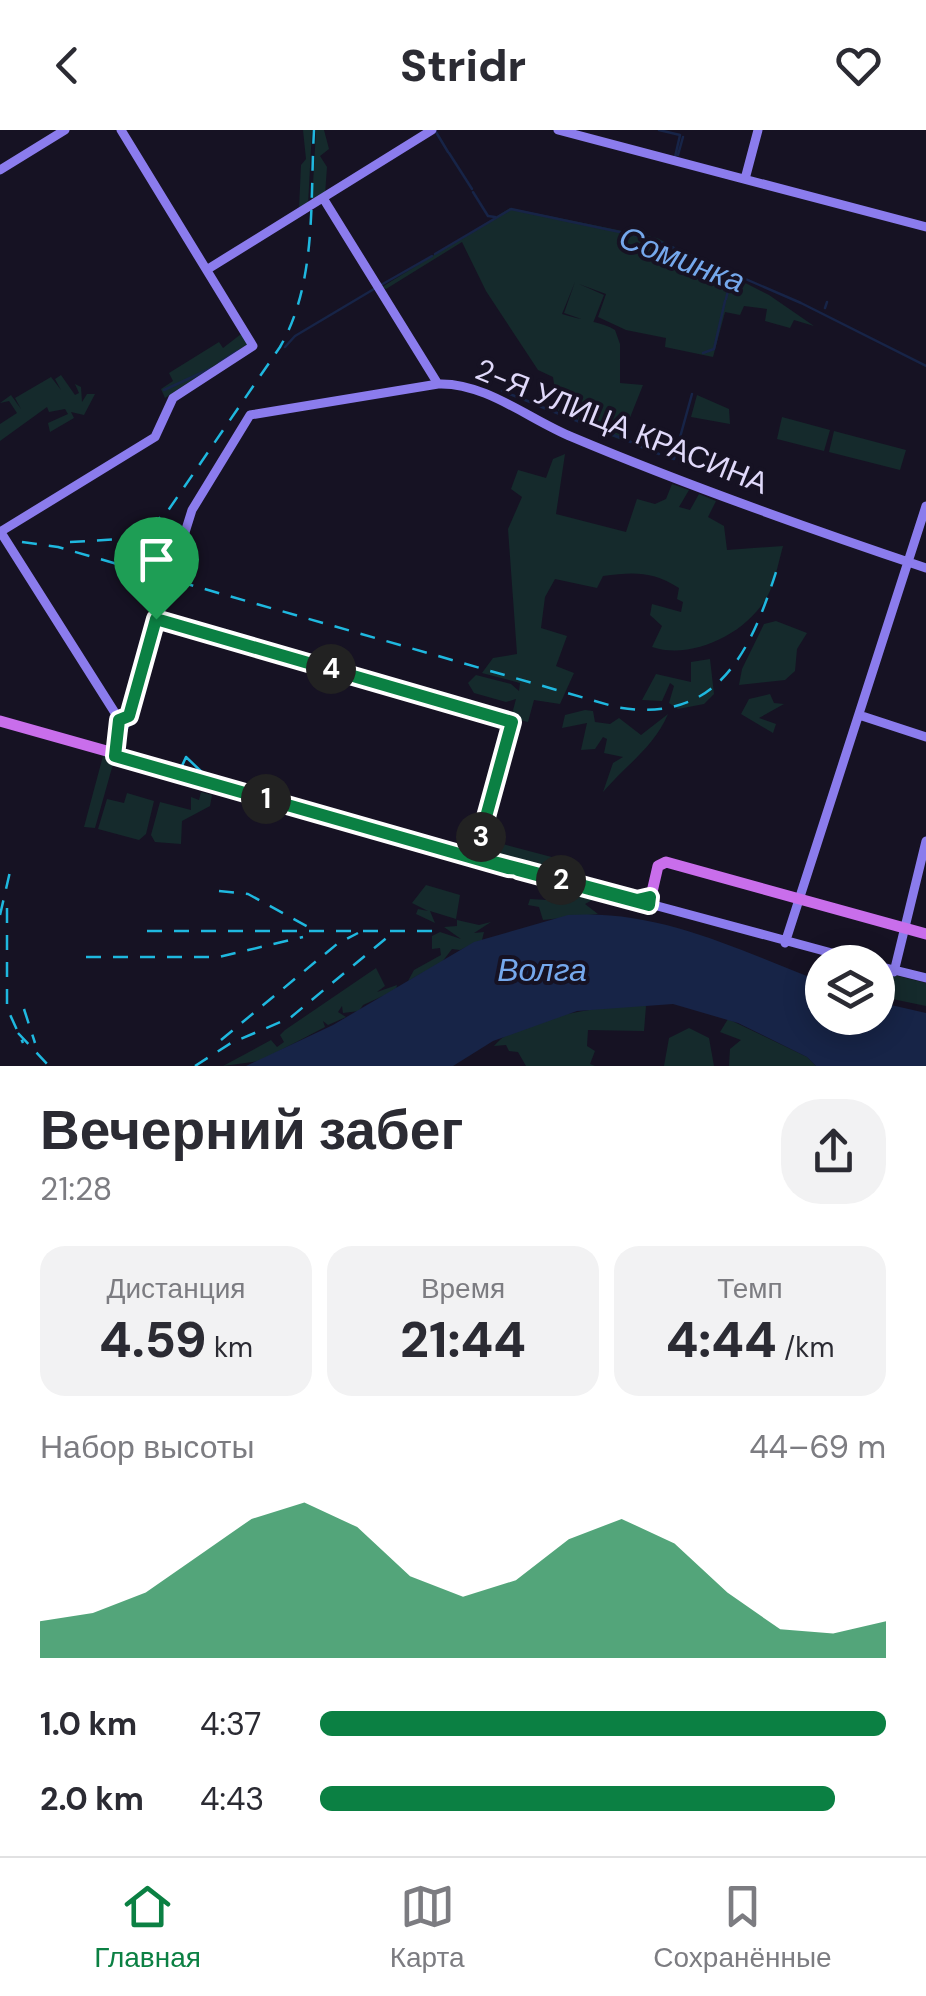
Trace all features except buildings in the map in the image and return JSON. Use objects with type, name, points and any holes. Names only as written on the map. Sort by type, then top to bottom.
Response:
[{"type":"main road","points":[[0,170],[64,130]]},
{"type":"main road","points":[[1,530],[154,437],[174,397],[252,346],[121,130]]},
{"type":"main road","points":[[208,269],[432,130]]},
{"type":"main road","points":[[558,130],[926,226]]},
{"type":"main road","points":[[745,179],[758,130]]},
{"type":"main road","points":[[323,198],[438,384]]},
{"type":"main road","name":"2-Я УЛИЦА КРАСИНА","points":[[156,619],[195,503],[250,415],[438,384],[470,388],[571,437],[736,503],[926,568]]},
{"type":"main road","points":[[785,942],[926,506]]},
{"type":"main road","points":[[1,530],[125,720]]},
{"type":"main road","points":[[1,530],[67,633]]},
{"type":"main road","points":[[0,548],[15,556]]},
{"type":"main road","points":[[115,755],[156,619],[512,722],[475,858]]},
{"type":"main road","points":[[860,712],[926,734]]},
{"type":"main road","points":[[0,722],[805,947]]},
{"type":"main road","points":[[895,966],[925,849]]},
{"type":"main road","points":[[647,902],[658,866],[666,862],[797,901]]},
{"type":"main road","points":[[647,902],[664,864],[926,936]]},
{"type":"main road","points":[[895,971],[926,978]]},
{"type":"green space","points":[[303,130],[312,130],[308,205],[299,209],[301,165],[306,159]]},
{"type":"green space","points":[[316,130],[324,130],[329,149],[320,156],[327,167],[325,195],[312,202]]},
{"type":"green space","points":[[510,208],[657,238],[769,295],[814,326],[794,320],[790,328],[765,321],[767,309],[744,306],[740,315],[725,312],[713,357],[665,347],[666,338],[626,330],[598,317],[606,294],[579,284],[604,295],[593,322],[615,330],[620,344],[620,383],[643,385],[621,440],[558,411],[553,377],[538,370],[486,291],[462,242],[386,289],[382,287]]},
{"type":"green space","points":[[245,331],[251,342],[165,398],[161,389],[173,381],[169,373],[219,342],[223,348]]},
{"type":"green space","points":[[61,375],[75,395],[79,393],[75,384],[81,387],[82,402],[87,394],[95,394],[84,415],[71,412],[74,418],[50,432],[48,423],[68,414],[65,409],[49,412],[47,407],[0,441],[0,424],[17,413],[9,401],[0,403],[11,395],[21,409],[15,398],[51,377],[61,390],[55,379]]},
{"type":"green space","points":[[697,395],[729,409],[730,424],[691,417]]},
{"type":"green space","points":[[782,417],[830,430],[824,451],[777,439]]},
{"type":"green space","points":[[834,431],[906,450],[900,470],[829,452]]},
{"type":"green space","points":[[565,454],[556,514],[626,532],[637,499],[655,504],[666,499],[672,484],[689,490],[679,507],[690,510],[699,494],[716,501],[708,517],[724,526],[727,550],[783,546],[770,591],[750,619],[720,639],[686,650],[652,647],[662,626],[650,615],[652,604],[681,612],[679,588],[669,582],[634,574],[603,576],[597,588],[555,579],[545,597],[541,628],[567,636],[556,666],[574,673],[560,704],[534,700],[528,722],[511,718],[516,699],[506,702],[474,693],[468,683],[476,675],[511,684],[519,691],[520,683],[482,673],[493,658],[517,654],[508,529],[522,497],[511,489],[518,470],[546,478],[553,459]]},
{"type":"green space","points":[[776,621],[807,633],[797,649],[795,671],[785,680],[739,685],[742,669],[764,624]]},
{"type":"green space","points":[[710,659],[714,694],[704,704],[678,709],[669,703],[674,686],[670,683],[662,701],[642,700],[656,674],[691,682],[691,662]]},
{"type":"green space","points":[[770,694],[774,703],[784,704],[759,718],[776,724],[773,733],[741,714],[749,699]]},
{"type":"green space","points":[[593,711],[595,722],[610,724],[619,718],[641,735],[668,714],[648,746],[603,792],[613,763],[623,757],[604,753],[607,739],[603,737],[595,749],[581,750],[587,723],[562,728],[565,715]]},
{"type":"green space","points":[[103,756],[115,757],[95,828],[84,827]]},
{"type":"green space","points":[[201,792],[212,795],[210,806],[182,821],[181,844],[155,842],[151,835],[160,802],[191,810],[191,797],[199,800]]},
{"type":"green space","points":[[127,793],[154,801],[146,834],[139,840],[98,829],[107,799],[124,803]]},
{"type":"green space","points":[[484,839],[563,860],[562,865],[581,870],[579,877],[481,850]]},
{"type":"green space","points":[[426,885],[460,895],[456,919],[430,911],[435,923],[416,914],[418,909],[428,911],[412,903]]},
{"type":"green space","points":[[571,889],[596,898],[585,904],[598,914],[543,920],[539,907],[528,905],[530,899],[565,901]]},
{"type":"green space","points":[[457,920],[479,925],[491,922],[474,933],[484,932],[482,940],[460,950],[452,949],[442,962],[408,981],[414,970],[441,955],[440,948],[432,949],[432,936],[440,932],[461,939],[444,927],[457,926]]},
{"type":"green space","points":[[376,968],[385,986],[377,992],[397,985],[396,990],[363,1005],[359,1011],[343,1013],[342,1006],[338,1012],[346,1017],[328,1025],[323,1021],[325,1027],[260,1061],[223,1066],[271,1040],[277,1047],[284,1042],[280,1035],[285,1030]]},
{"type":"green space","points":[[895,975],[926,983],[926,1006],[895,1000]]},
{"type":"green space","points":[[608,1006],[646,1006],[644,1031],[588,1030],[587,1046],[595,1051],[590,1064],[595,1066],[526,1066],[518,1052],[509,1051],[506,1045],[494,1046],[504,1036],[532,1023]]},
{"type":"green space","points":[[728,1019],[807,1057],[816,1066],[729,1066],[730,1049],[741,1040],[720,1032]]},
{"type":"green space","points":[[689,1028],[709,1038],[714,1066],[664,1066],[669,1038]]},
{"type":"water","name":"Волга","points":[[568,915],[635,918],[667,925],[805,975],[805,1035],[895,1035],[895,1006],[926,1013],[926,1066],[816,1066],[807,1057],[738,1023],[673,1004],[577,1011],[493,1041],[453,1066],[246,1066],[333,1025],[474,942]]},
{"type":"waterway","points":[[659,130],[680,135],[675,157]]},
{"type":"waterway","points":[[436,132],[448,152]]},
{"type":"waterway","points":[[678,155],[683,137]]},
{"type":"waterway","points":[[449,153],[472,189]]},
{"type":"waterway","points":[[473,192],[488,216],[495,217]]},
{"type":"waterway","name":"Соминка","points":[[435,254],[511,209],[653,239],[801,303],[926,366]]},
{"type":"waterway","name":"Соминка","points":[[381,285],[432,256]]},
{"type":"waterway","points":[[726,299],[732,273]]},
{"type":"waterway","name":"Соминка","points":[[285,347],[295,336],[374,289]]},
{"type":"waterway","points":[[703,353],[714,349],[725,301]]},
{"type":"waterway","points":[[825,308],[827,302]]},
{"type":"waterway","points":[[219,363],[237,351]]},
{"type":"waterway","points":[[164,390],[212,368]]},
{"type":"waterway","points":[[502,391],[530,402]]},
{"type":"waterway","points":[[664,456],[674,459],[692,394]]},
{"type":"waterway","points":[[534,404],[631,442]]},
{"type":"waterway","points":[[634,444],[659,454]]},
{"type":"tram line","points":[[191,772],[182,766],[186,757],[206,776]]},
{"type":"railway","points":[[70,542],[122,539],[165,515],[280,347],[292,322],[306,269],[314,130]]},
{"type":"railway","points":[[22,542],[58,547],[616,707],[651,710],[680,705],[704,694],[724,677],[754,630],[776,572]]},
{"type":"railway","points":[[0,915],[12,863]]},
{"type":"railway","points":[[219,891],[248,894],[310,928]]},
{"type":"railway","points":[[7,908],[7,1008],[23,1043]]},
{"type":"railway","points":[[147,931],[434,931]]},
{"type":"railway","points":[[221,1040],[337,944],[358,933]]},
{"type":"railway","points":[[195,1066],[231,1043],[290,1018],[390,935]]},
{"type":"railway","points":[[86,957],[219,957],[303,937]]},
{"type":"railway","points":[[24,1009],[35,1043]]},
{"type":"railway","points":[[18,1033],[49,1066]]},
{"type":"route","points":[[156,619],[129,716],[119,720],[115,756],[508,868],[521,869],[637,900],[650,897],[649,905],[518,870],[521,869],[475,857],[512,722],[156,619]]}]
